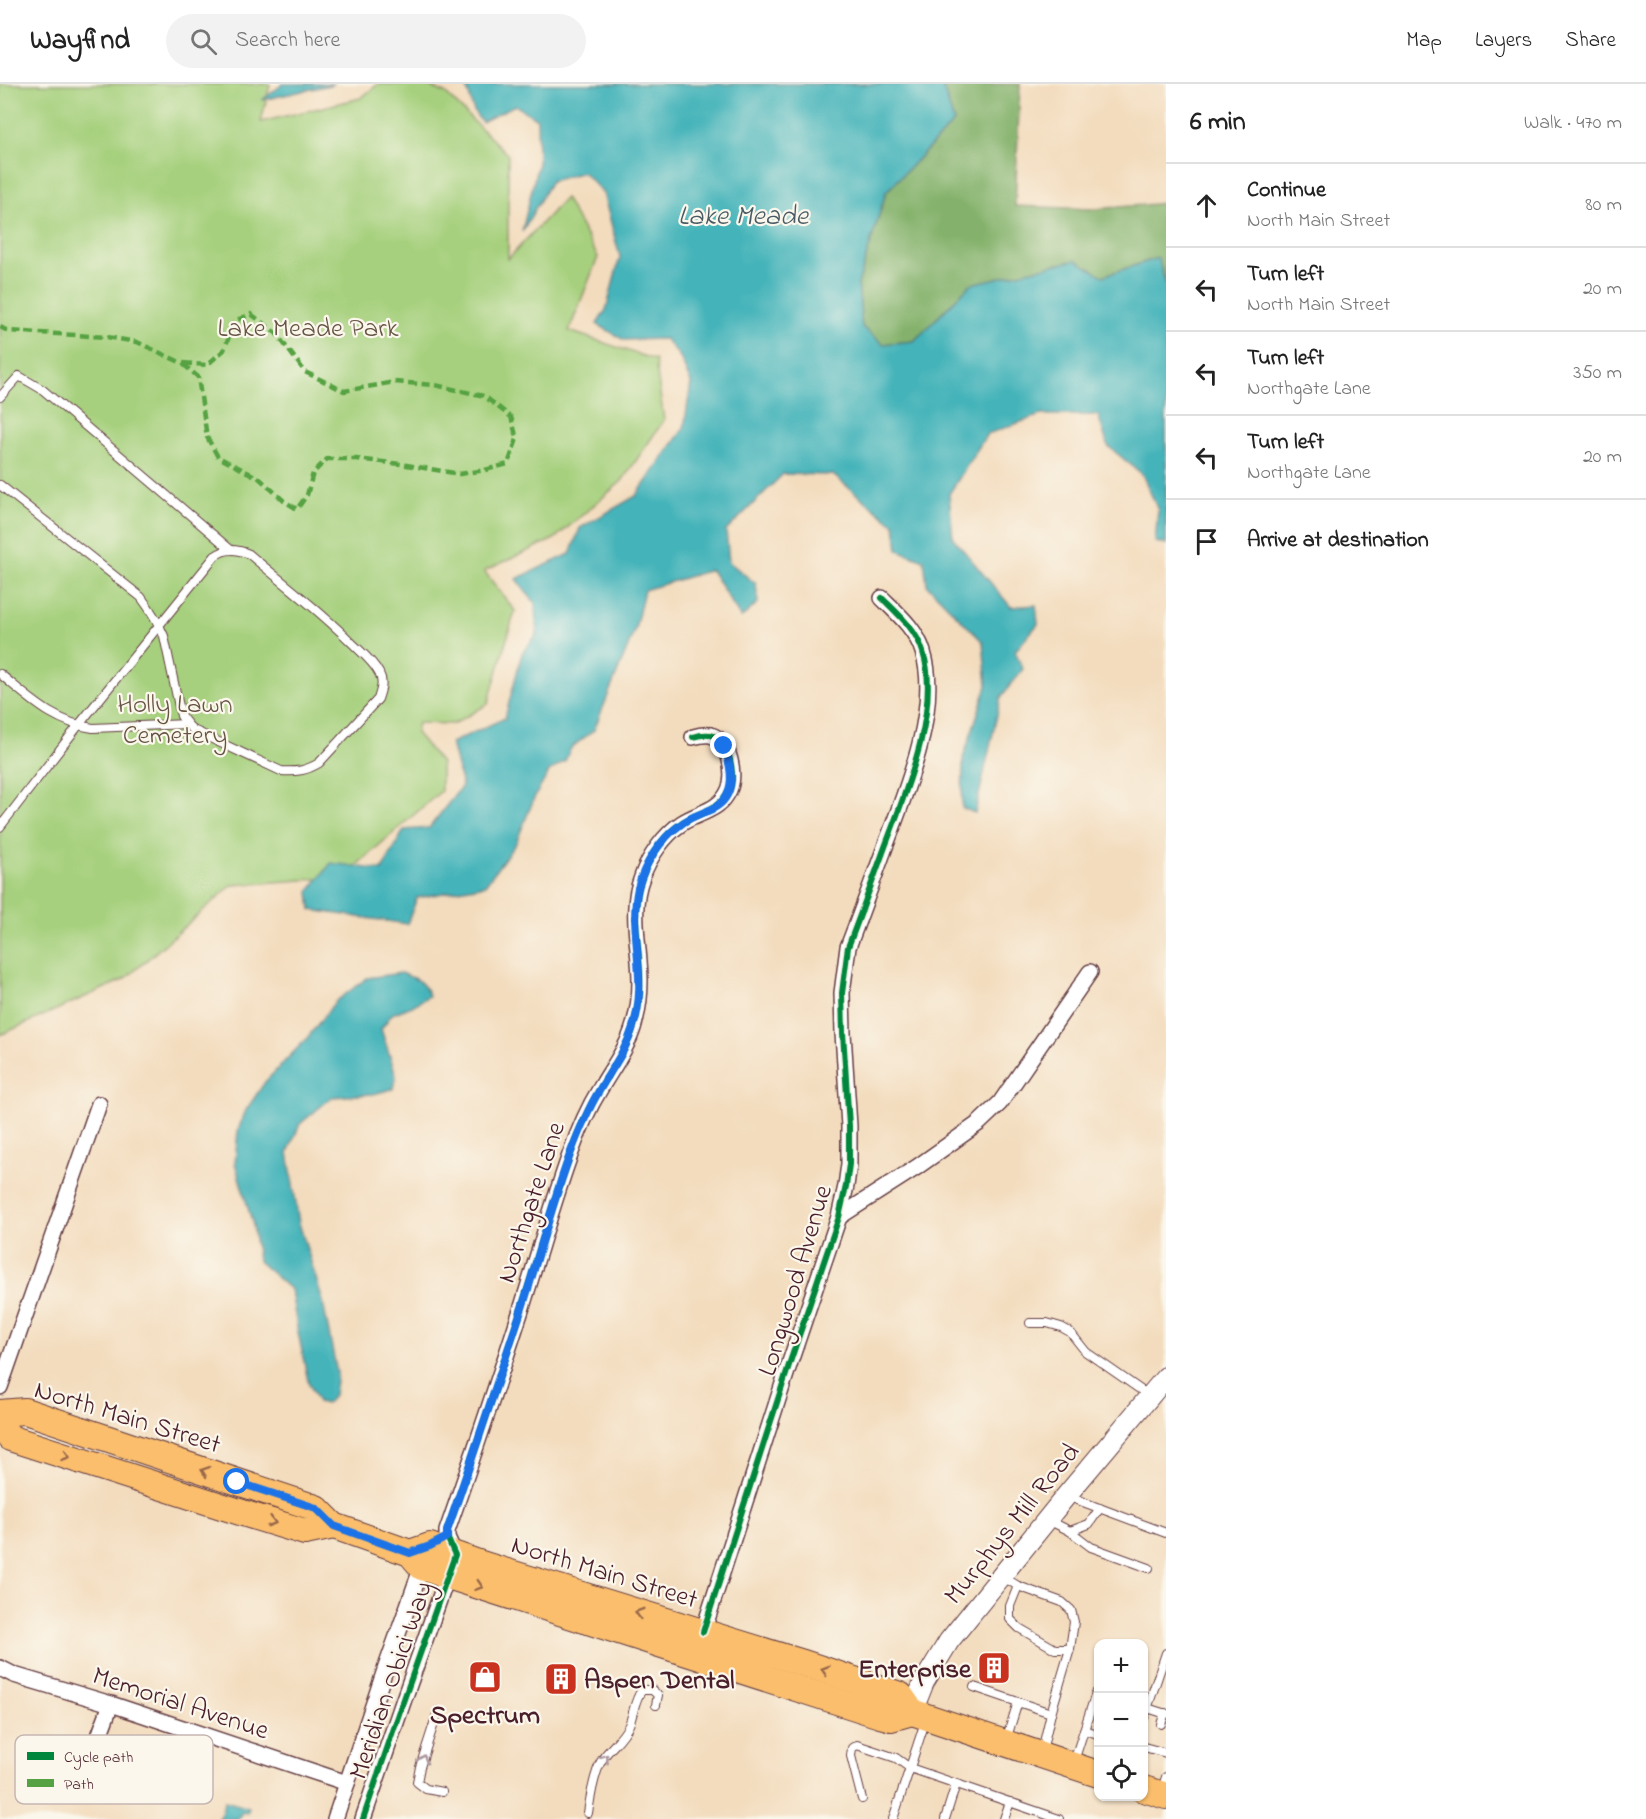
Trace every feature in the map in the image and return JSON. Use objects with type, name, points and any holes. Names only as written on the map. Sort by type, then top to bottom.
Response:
[{"type":"main road","name":"North Main Street","points":[[0,1413],[25,1412],[316,1508],[334,1526]]},
{"type":"main road","name":"North Main Street","points":[[3,1435],[305,1532],[334,1526],[703,1632],[900,1695],[919,1715]]},
{"type":"main road","name":"North Main Street","points":[[435,1556],[880,1715],[891,1718],[919,1715],[1094,1773]]},
{"type":"street","name":"Longwood Avenue","points":[[703,1632],[839,1217],[846,1186],[849,1164],[849,1126],[842,993],[848,946],[906,792],[922,731],[928,696],[928,674],[924,652],[917,636],[904,619],[882,598]]},
{"type":"street","name":"Northgate Lane","points":[[435,1556],[447,1531],[582,1122],[627,1044],[634,1027],[639,1004],[640,980],[635,913],[642,876],[653,855],[667,836],[680,824],[719,805],[727,796],[731,785],[730,763],[724,746],[711,735],[693,737]]},
{"type":"street","points":[[839,1217],[917,1167],[979,1123],[1000,1103],[1089,972]]},
{"type":"street","points":[[0,1387],[99,1104]]},
{"type":"street","name":"Murphys Mill Road","points":[[919,1715],[924,1682],[949,1641],[1010,1581],[1047,1520],[1166,1377]]},
{"type":"street","name":"Meridian Obici Way","points":[[335,1819],[385,1670],[435,1556]]},
{"type":"street","name":"Meridian Obici Way","points":[[363,1819],[435,1556]]},
{"type":"street","name":"Memorial Avenue","points":[[0,1668],[14,1675],[204,1735]]},
{"type":"street","points":[[99,1735],[111,1704]]},
{"type":"street","name":"Memorial Avenue","points":[[213,1738],[348,1783]]},
{"type":"lane","points":[[0,397],[19,376],[43,390],[231,549]]},
{"type":"lane","points":[[0,485],[141,597],[159,624],[164,636],[182,716],[193,730],[281,771],[296,772],[319,763],[378,699],[382,690],[379,672],[334,625],[249,554],[231,549],[215,556],[159,624],[78,726],[0,827]]},
{"type":"lane","points":[[0,674],[46,711],[78,726],[93,728],[187,724]]},
{"type":"lane","points":[[1030,1323],[1047,1323],[1070,1332],[1086,1352],[1149,1396]]},
{"type":"lane","points":[[1066,1496],[1166,1533]]},
{"type":"lane","points":[[1070,1531],[1089,1524],[1100,1508]]},
{"type":"lane","points":[[1047,1520],[1070,1531],[1091,1547],[1149,1568]]},
{"type":"lane","points":[[1041,1755],[1070,1649],[1074,1622],[1071,1610],[1062,1602],[1010,1581],[1010,1619],[1019,1628],[1055,1649],[1070,1649]]},
{"type":"lane","points":[[1148,1700],[1166,1653]]},
{"type":"lane","points":[[974,1687],[1051,1713]]},
{"type":"lane","points":[[588,1813],[590,1796],[601,1760],[619,1741],[628,1725],[638,1695],[642,1690],[652,1690],[658,1695],[656,1705]]},
{"type":"lane","points":[[1073,1766],[1094,1699]]},
{"type":"lane","points":[[1005,1743],[1018,1702]]},
{"type":"lane","points":[[1148,1709],[1165,1714],[1161,1724]]},
{"type":"lane","points":[[438,1711],[417,1782],[426,1789],[442,1792]]},
{"type":"lane","points":[[893,1819],[910,1768],[919,1715]]},
{"type":"lane","points":[[1084,1730],[1094,1733]]},
{"type":"lane","points":[[1153,1750],[1156,1739]]},
{"type":"lane","points":[[862,1799],[850,1756],[852,1748],[857,1745],[896,1758],[910,1768],[1059,1819]]},
{"type":"lane","points":[[1148,1748],[1166,1753]]},
{"type":"lane","points":[[945,1819],[956,1784]]},
{"type":"lane","points":[[1004,1819],[1010,1802]]},
{"type":"green space","name":"Lake Meade Park","points":[[0,84],[270,84],[261,122],[361,98],[378,84],[423,84],[445,93],[508,155],[508,259],[565,198],[598,257],[569,331],[655,360],[664,420],[622,481],[554,539],[484,571],[515,611],[488,704],[454,724],[418,723],[416,733],[441,763],[441,791],[343,877],[232,885],[125,979],[0,1035]]},
{"type":"green space","points":[[942,84],[1020,84],[1015,206],[1095,209],[1166,203],[1166,285],[1157,258],[1103,276],[971,284],[914,341],[883,344],[862,327],[858,284],[886,192],[954,122]]},
{"type":"water","points":[[283,84],[334,84],[262,100]]},
{"type":"water","name":"Lake Meade","points":[[464,84],[942,84],[954,122],[886,192],[858,284],[862,327],[883,344],[914,341],[971,284],[1076,260],[1103,276],[1158,258],[1166,285],[1166,544],[1155,542],[1158,510],[1142,474],[1108,446],[1098,415],[1041,415],[987,434],[949,494],[953,538],[1011,607],[1036,605],[1038,624],[1015,651],[1023,669],[1001,697],[975,813],[962,808],[963,758],[987,686],[983,642],[927,585],[924,560],[898,550],[895,525],[833,475],[783,474],[726,531],[729,562],[756,584],[758,603],[741,618],[711,570],[644,590],[635,629],[594,730],[571,748],[565,761],[549,772],[535,796],[516,843],[485,885],[417,898],[407,924],[311,910],[309,891],[331,863],[382,870],[404,830],[429,828],[462,786],[451,743],[505,718],[522,653],[537,634],[535,603],[516,579],[570,554],[580,528],[636,496],[684,428],[691,383],[680,357],[665,339],[624,340],[597,324],[606,310],[620,257],[603,193],[583,172],[551,181],[522,232],[538,163],[537,119],[515,105],[482,122],[473,108]]},
{"type":"water","points":[[401,973],[421,983],[429,996],[392,1014],[381,1029],[396,1075],[393,1089],[373,1094],[332,1097],[300,1124],[288,1152],[299,1223],[322,1298],[337,1373],[334,1395],[326,1404],[318,1402],[308,1381],[291,1290],[258,1261],[253,1225],[235,1163],[238,1130],[246,1110],[265,1082],[308,1037],[335,1002],[367,978]]},
{"type":"water","points":[[225,1801],[249,1808],[247,1813],[242,1812],[238,1819],[219,1819]]},
{"type":"marked path","points":[[0,327],[8,331],[107,337],[137,342],[182,363],[198,377],[207,437],[218,457],[259,478],[284,501],[297,509],[307,495],[313,473],[327,459],[356,459],[401,464],[460,474],[508,464],[517,439],[511,417],[484,396],[435,385],[395,382],[344,391],[305,372],[276,333],[251,314],[235,321],[224,350],[207,365],[182,363]]},
{"type":"cycle path","points":[[703,1632],[839,1217],[846,1186],[849,1164],[849,1126],[842,993],[848,947],[911,777],[924,724],[927,699],[927,674],[920,644],[906,622],[882,598]]},
{"type":"cycle path","points":[[363,1819],[455,1555],[447,1537],[447,1531],[513,1335],[563,1174],[587,1113],[623,1050],[634,1025],[640,987],[636,902],[642,877],[663,840],[682,823],[715,807],[725,797],[731,784],[730,759],[723,744],[711,735],[693,737]]},
{"type":"place","name":"Enterprise","points":[[994,1668]]},
{"type":"place","name":"Spectrum","points":[[485,1677]]},
{"type":"place","name":"Aspen Dental","points":[[561,1679]]},
{"type":"route","points":[[237,1482],[316,1508],[334,1526],[410,1553],[447,1537],[447,1531],[582,1122],[599,1089],[618,1061],[634,1027],[639,1004],[640,980],[635,913],[642,876],[653,855],[667,836],[680,824],[719,805],[727,796],[732,776],[724,746]]},
{"type":"park label","name":"Holly Lawn Cemetery","points":[[175,718]]}]
